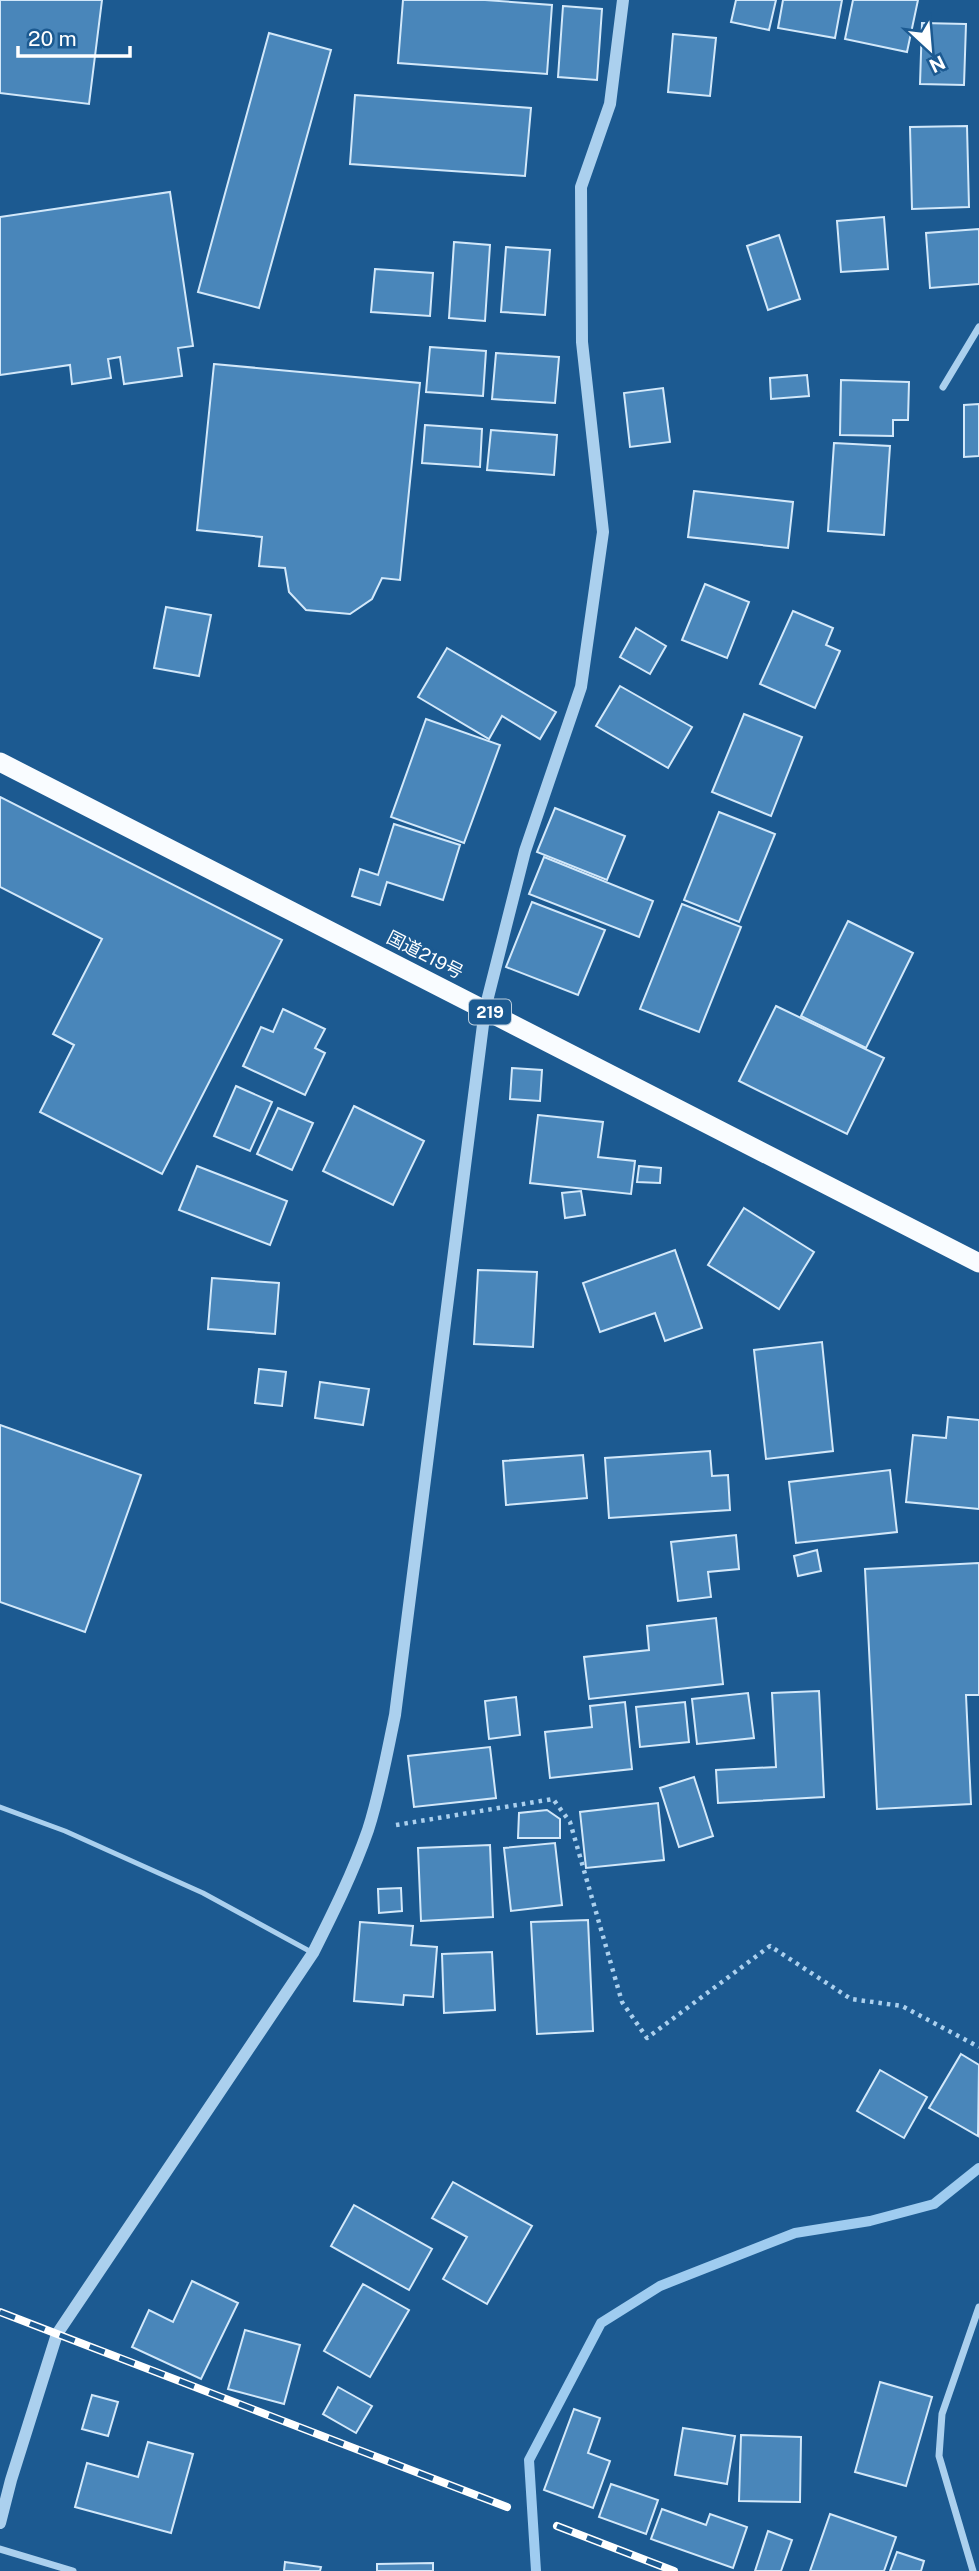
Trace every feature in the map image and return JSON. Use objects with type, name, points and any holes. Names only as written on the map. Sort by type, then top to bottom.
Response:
[{"type":"highway","name":"国道219号","points":[[0,762],[979,1264]]},
{"type":"street","points":[[0,2523],[57,2334],[313,1954],[340,1900],[368,1830],[395,1715],[485,1009],[525,851],[581,687],[603,533],[583,342],[581,187],[610,104],[623,0]]},
{"type":"street","points":[[943,387],[979,327]]},
{"type":"street","points":[[973,2571],[939,2456],[942,2414],[979,2307]]},
{"type":"street","points":[[0,2549],[73,2571]]},
{"type":"lane","points":[[0,1807],[65,1831],[203,1893],[313,1954]]},
{"type":"path","points":[[368,1830],[553,1799],[570,1822],[622,2002],[647,2038],[770,1946],[851,1999],[902,2006],[979,2047]]},
{"type":"building","points":[[0,0],[102,0],[89,104],[0,93]]},
{"type":"building","points":[[403,0],[485,0],[552,5],[547,74],[398,63]]},
{"type":"building","points":[[736,0],[776,0],[769,30],[731,22]]},
{"type":"building","points":[[783,0],[842,0],[835,38],[778,28]]},
{"type":"building","points":[[853,0],[918,0],[907,52],[845,39]]},
{"type":"building","points":[[563,6],[602,9],[597,80],[558,77]]},
{"type":"building","points":[[922,23],[966,24],[964,85],[920,84]]},
{"type":"building","points":[[269,33],[331,50],[259,308],[198,292]]},
{"type":"building","points":[[673,34],[716,38],[710,96],[668,92]]},
{"type":"building","points":[[355,95],[531,108],[525,176],[350,164]]},
{"type":"building","points":[[967,126],[969,207],[912,209],[910,127]]},
{"type":"building","points":[[170,192],[193,346],[178,348],[182,376],[124,384],[120,357],[108,359],[111,378],[72,384],[70,365],[0,375],[0,217]]},
{"type":"building","points":[[884,217],[888,269],[841,272],[837,221]]},
{"type":"building","points":[[979,229],[979,284],[930,288],[926,233]]},
{"type":"building","points":[[779,235],[800,299],[768,310],[747,246]]},
{"type":"building","points":[[454,242],[490,245],[485,321],[449,318]]},
{"type":"building","points":[[506,247],[550,250],[545,315],[501,312]]},
{"type":"building","points":[[375,269],[433,273],[430,316],[371,312]]},
{"type":"building","points":[[430,347],[486,351],[483,396],[426,392]]},
{"type":"building","points":[[496,353],[559,357],[555,403],[492,399]]},
{"type":"building","points":[[214,364],[420,383],[400,580],[382,578],[372,599],[350,614],[306,610],[289,592],[285,568],[259,566],[262,537],[197,530]]},
{"type":"building","points":[[807,375],[809,396],[771,399],[770,378]]},
{"type":"building","points":[[841,380],[909,382],[908,420],[893,420],[893,436],[840,435]]},
{"type":"building","points":[[663,388],[670,442],[630,447],[624,393]]},
{"type":"building","points":[[979,404],[979,456],[964,457],[964,405]]},
{"type":"building","points":[[425,425],[482,429],[480,467],[422,463]]},
{"type":"building","points":[[491,430],[557,435],[554,475],[487,470]]},
{"type":"building","points":[[834,443],[890,446],[884,535],[828,531]]},
{"type":"building","points":[[694,491],[793,502],[788,548],[688,537]]},
{"type":"building","points":[[705,584],[749,602],[727,658],[682,640]]},
{"type":"building","points":[[166,607],[211,615],[199,676],[154,668]]},
{"type":"building","points":[[793,611],[833,628],[826,645],[840,651],[815,708],[760,684]]},
{"type":"building","points":[[636,628],[666,646],[650,674],[620,657]]},
{"type":"building","points":[[447,648],[556,712],[540,739],[502,716],[489,739],[418,697]]},
{"type":"building","points":[[620,686],[692,727],[668,768],[596,726]]},
{"type":"building","points":[[744,714],[802,737],[771,816],[712,792]]},
{"type":"building","points":[[426,719],[500,745],[464,843],[391,817]]},
{"type":"building","points":[[0,797],[282,940],[162,1174],[40,1112],[74,1045],[53,1034],[102,939],[0,887]]},
{"type":"building","points":[[555,808],[625,836],[607,880],[537,852]]},
{"type":"building","points":[[719,812],[775,834],[739,922],[684,900]]},
{"type":"building","points":[[394,824],[460,845],[443,900],[387,882],[380,905],[352,896],[360,869],[378,875]]},
{"type":"building","points":[[544,857],[653,901],[639,937],[529,894]]},
{"type":"building","points":[[532,902],[605,930],[578,995],[506,967]]},
{"type":"building","points":[[682,904],[741,927],[699,1032],[640,1009]]},
{"type":"building","points":[[848,921],[913,953],[866,1048],[801,1016]]},
{"type":"building","points":[[776,1006],[884,1058],[847,1134],[739,1081]]},
{"type":"building","points":[[283,1009],[325,1029],[315,1048],[325,1053],[305,1095],[243,1066],[261,1027],[273,1032]]},
{"type":"building","points":[[512,1068],[542,1070],[540,1101],[510,1099]]},
{"type":"building","points":[[236,1086],[272,1102],[250,1151],[214,1136]]},
{"type":"building","points":[[354,1106],[424,1141],[393,1205],[323,1171]]},
{"type":"building","points":[[278,1108],[313,1123],[292,1170],[257,1154]]},
{"type":"building","points":[[538,1115],[603,1122],[598,1157],[635,1161],[631,1194],[530,1183]]},
{"type":"building","points":[[197,1166],[287,1201],[270,1245],[179,1210]]},
{"type":"building","points":[[639,1166],[661,1168],[660,1183],[637,1182]]},
{"type":"building","points":[[581,1191],[585,1215],[565,1218],[562,1193]]},
{"type":"building","points":[[744,1208],[814,1252],[779,1309],[708,1265]]},
{"type":"building","points":[[675,1250],[702,1328],[665,1341],[655,1313],[600,1332],[583,1283]]},
{"type":"building","points":[[478,1270],[537,1272],[533,1347],[474,1344]]},
{"type":"building","points":[[212,1278],[279,1283],[275,1334],[208,1329]]},
{"type":"building","points":[[822,1342],[833,1451],[766,1459],[754,1350]]},
{"type":"building","points":[[259,1369],[286,1372],[282,1406],[255,1403]]},
{"type":"building","points":[[320,1382],[369,1389],[363,1425],[315,1418]]},
{"type":"building","points":[[948,1417],[979,1420],[979,1509],[906,1502],[913,1435],[946,1438]]},
{"type":"building","points":[[0,1425],[141,1475],[85,1632],[0,1602]]},
{"type":"building","points":[[710,1451],[712,1476],[728,1475],[730,1510],[609,1518],[605,1458]]},
{"type":"building","points":[[583,1455],[587,1498],[506,1505],[503,1461]]},
{"type":"building","points":[[890,1470],[897,1532],[796,1543],[789,1482]]},
{"type":"building","points":[[736,1535],[739,1569],[708,1572],[711,1597],[678,1601],[671,1542]]},
{"type":"building","points":[[817,1550],[821,1571],[798,1576],[794,1556]]},
{"type":"building","points":[[979,1563],[979,1695],[966,1695],[971,1804],[877,1809],[865,1569]]},
{"type":"building","points":[[716,1618],[723,1684],[589,1699],[584,1657],[649,1650],[647,1626]]},
{"type":"building","points":[[819,1691],[824,1797],[718,1803],[716,1770],[776,1767],[772,1693]]},
{"type":"building","points":[[748,1693],[754,1738],[697,1744],[692,1699]]},
{"type":"building","points":[[516,1697],[520,1735],[489,1739],[485,1701]]},
{"type":"building","points":[[625,1702],[632,1769],[550,1778],[545,1732],[592,1727],[590,1706]]},
{"type":"building","points":[[685,1702],[689,1742],[640,1747],[636,1707]]},
{"type":"building","points":[[490,1747],[496,1798],[414,1807],[408,1756]]},
{"type":"building","points":[[694,1777],[713,1836],[679,1847],[660,1788]]},
{"type":"building","points":[[658,1803],[664,1860],[586,1868],[580,1812]]},
{"type":"building","points":[[547,1810],[560,1819],[560,1838],[518,1838],[519,1813]]},
{"type":"building","points":[[555,1843],[562,1905],[511,1911],[504,1848]]},
{"type":"building","points":[[490,1845],[493,1917],[421,1921],[418,1848]]},
{"type":"building","points":[[401,1888],[402,1911],[379,1913],[378,1889]]},
{"type":"building","points":[[588,1920],[593,2031],[537,2034],[531,1922]]},
{"type":"building","points":[[360,1922],[413,1926],[411,1945],[437,1947],[433,1997],[404,1995],[403,2005],[354,2001]]},
{"type":"building","points":[[492,1952],[495,2010],[444,2013],[442,1954]]},
{"type":"building","points":[[961,2054],[979,2065],[978,2136],[929,2108]]},
{"type":"building","points":[[880,2070],[927,2097],[904,2138],[857,2111]]},
{"type":"building","points":[[453,2182],[532,2226],[487,2304],[443,2279],[467,2237],[432,2218]]},
{"type":"building","points":[[354,2205],[432,2249],[409,2290],[331,2246]]},
{"type":"building","points":[[192,2281],[238,2303],[201,2379],[132,2347],[149,2310],[173,2322]]},
{"type":"building","points":[[363,2284],[409,2310],[370,2377],[324,2351]]},
{"type":"building","points":[[245,2330],[300,2345],[284,2404],[228,2389]]},
{"type":"building","points":[[880,2382],[932,2397],[906,2486],[855,2472]]},
{"type":"building","points":[[338,2387],[372,2406],[356,2433],[323,2414]]},
{"type":"building","points":[[92,2395],[118,2402],[108,2436],[82,2429]]},
{"type":"building","points":[[574,2409],[600,2418],[588,2453],[610,2461],[593,2508],[544,2490]]},
{"type":"building","points":[[683,2428],[735,2436],[727,2484],[675,2475]]},
{"type":"building","points":[[741,2435],[801,2437],[800,2502],[739,2501]]},
{"type":"building","points":[[148,2442],[193,2454],[171,2533],[75,2507],[87,2463],[138,2477]]},
{"type":"building","points":[[611,2484],[658,2500],[646,2534],[599,2517]]},
{"type":"building","points":[[662,2509],[706,2525],[710,2514],[747,2527],[733,2568],[651,2539]]},
{"type":"building","points":[[830,2514],[896,2537],[884,2571],[810,2571]]},
{"type":"building","points":[[768,2531],[792,2540],[781,2571],[755,2571]]},
{"type":"building","points":[[897,2552],[924,2561],[921,2571],[890,2571]]},
{"type":"building","points":[[285,2562],[321,2567],[320,2571],[284,2571]]},
{"type":"building","points":[[433,2563],[433,2571],[377,2571],[377,2564]]},
{"type":"waterway","points":[[536,2571],[529,2460],[601,2323],[660,2286],[795,2233],[870,2221],[934,2204],[979,2168]]},
{"type":"railway","points":[[0,2312],[507,2507]]},
{"type":"railway","points":[[557,2526],[674,2571]]}]
